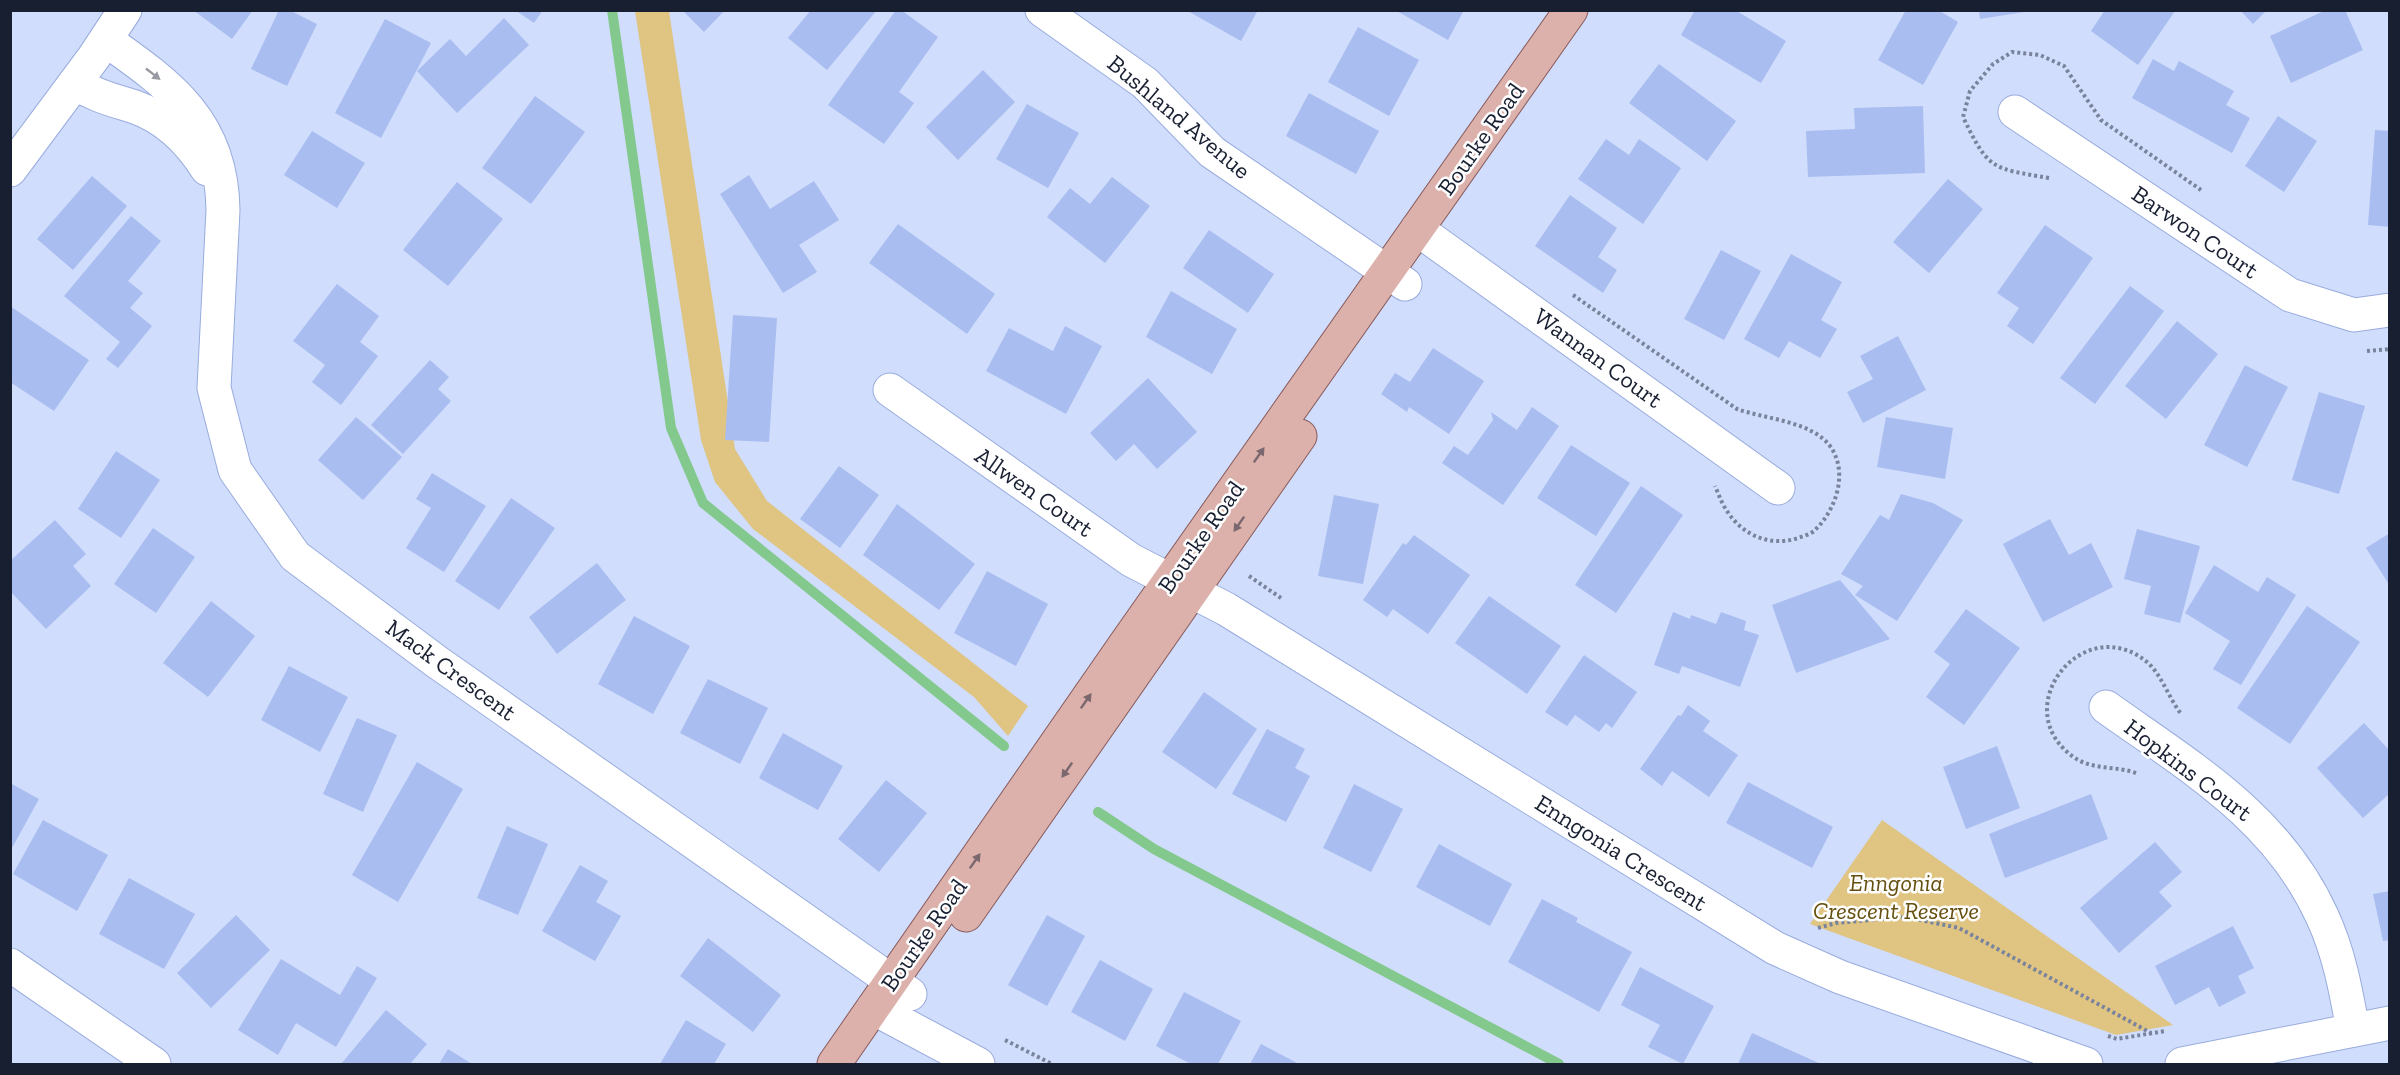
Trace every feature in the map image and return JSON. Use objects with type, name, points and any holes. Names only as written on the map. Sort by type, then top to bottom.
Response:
[{"type":"main road","name":"Bourke Road","points":[[1426,236],[1571,10]]},
{"type":"main road","name":"Bourke Road","points":[[834,1065],[892,1000],[1396,278],[1596,10]]},
{"type":"main road","name":"Bourke Road","points":[[860,1065],[892,1000]]},
{"type":"street","points":[[10,170],[75,83],[125,10]]},
{"type":"street","name":"Bushland Avenue","points":[[1042,10],[1145,83],[1212,152],[1396,278]]},
{"type":"street","name":"Mack Crescent","points":[[100,48],[174,90],[200,123],[219,167],[223,183],[223,210],[214,388],[236,470],[295,556],[978,1065]]},
{"type":"street","name":"Mack Crescent","points":[[75,83],[96,96],[146,112],[182,137],[207,171],[223,210]]},
{"type":"street","name":"Barwon Court","points":[[2015,112],[2290,295],[2354,315],[2390,310]]},
{"type":"street","name":"Wannan Court","points":[[1426,236],[1778,488]]},
{"type":"street","name":"Allwen Court","points":[[890,390],[1131,560],[1182,586]]},
{"type":"street","name":"Enngonia Crescent","points":[[1182,586],[1226,609],[1775,948],[1840,977],[2086,1065]]},
{"type":"street","name":"Hopkins Court","points":[[2106,707],[2238,802],[2287,858],[2322,916],[2333,944],[2353,1030]]},
{"type":"street","points":[[10,964],[154,1065]]},
{"type":"street","points":[[2182,1065],[2390,1023]]},
{"type":"path","points":[[1249,576],[1287,602]]},
{"type":"path","points":[[1824,934],[1813,930],[1836,923],[1906,917],[1959,928],[2151,1034]]},
{"type":"path","points":[[2106,1035],[2117,1039],[2170,1031]]},
{"type":"green space","points":[[635,11],[669,11],[735,449],[767,501],[1028,706],[1008,736],[974,697],[753,529],[715,482],[701,440]]},
{"type":"green space","name":"Enngonia Crescent Reserve","points":[[1882,820],[2173,1025],[2116,1035],[1810,924]]},
{"type":"building","points":[[193,10],[253,10],[232,39]]},
{"type":"building","points":[[279,10],[289,10],[317,24],[287,86],[251,69]]},
{"type":"building","points":[[515,10],[543,10],[534,23]]},
{"type":"building","points":[[682,10],[725,10],[704,32]]},
{"type":"building","points":[[811,10],[877,10],[827,70],[788,38]]},
{"type":"building","points":[[896,10],[901,10],[938,37],[899,92],[914,103],[884,144],[828,105]]},
{"type":"building","points":[[1186,10],[1258,10],[1241,41]]},
{"type":"building","points":[[1395,10],[1464,10],[1448,40]]},
{"type":"building","points":[[1695,10],[1735,10],[1786,41],[1761,83],[1681,35]]},
{"type":"building","points":[[1906,10],[1938,10],[1958,22],[1923,85],[1878,60]]},
{"type":"building","points":[[1979,10],[2024,10],[2024,12],[1980,19]]},
{"type":"building","points":[[2105,10],[2175,11],[2138,65],[2091,31]]},
{"type":"building","points":[[2240,10],[2267,10],[2253,24]]},
{"type":"building","points":[[2326,10],[2345,10],[2363,50],[2291,83],[2270,36]]},
{"type":"building","points":[[504,18],[529,45],[457,113],[417,71],[450,39],[466,56]]},
{"type":"building","points":[[385,19],[431,43],[381,138],[335,113]]},
{"type":"building","points":[[1358,27],[1419,60],[1389,116],[1328,82]]},
{"type":"building","points":[[2153,59],[2174,71],[2179,61],[2234,91],[2226,105],[2250,118],[2232,153],[2132,98]]},
{"type":"building","points":[[1659,64],[1736,121],[1707,161],[1629,103]]},
{"type":"building","points":[[983,70],[1015,102],[958,160],[926,127]]},
{"type":"building","points":[[1309,93],[1379,131],[1356,174],[1286,136]]},
{"type":"building","points":[[535,96],[585,132],[531,204],[482,168]]},
{"type":"building","points":[[1027,104],[1079,133],[1048,188],[996,159]]},
{"type":"building","points":[[1923,106],[1925,173],[1808,177],[1806,131],[1855,129],[1854,108]]},
{"type":"building","points":[[2278,116],[2317,141],[2284,192],[2245,166]]},
{"type":"building","points":[[2375,130],[2390,131],[2390,227],[2368,225]]},
{"type":"building","points":[[312,131],[365,163],[337,208],[284,175]]},
{"type":"building","points":[[1606,139],[1629,155],[1639,139],[1681,168],[1643,224],[1578,179]]},
{"type":"building","points":[[749,175],[770,209],[814,181],[839,220],[799,245],[817,272],[783,293],[720,194]]},
{"type":"building","points":[[92,176],[127,206],[73,270],[37,239]]},
{"type":"building","points":[[1112,177],[1150,206],[1105,263],[1047,217],[1070,188],[1090,204]]},
{"type":"building","points":[[1948,179],[1983,209],[1929,273],[1893,242]]},
{"type":"building","points":[[457,182],[503,219],[448,286],[403,250]]},
{"type":"building","points":[[1570,195],[1617,228],[1598,257],[1617,270],[1603,293],[1535,246]]},
{"type":"building","points":[[131,216],[161,241],[128,281],[143,293],[130,308],[152,326],[118,368],[106,359],[120,342],[64,296]]},
{"type":"building","points":[[898,224],[995,294],[967,334],[869,263]]},
{"type":"building","points":[[2045,225],[2093,258],[2033,344],[2007,326],[2019,308],[1997,293]]},
{"type":"building","points":[[1209,230],[1274,274],[1248,313],[1183,268]]},
{"type":"building","points":[[1721,250],[1761,271],[1724,340],[1684,319]]},
{"type":"building","points":[[1791,254],[1842,282],[1821,320],[1837,329],[1820,358],[1789,341],[1779,358],[1744,339]]},
{"type":"building","points":[[337,284],[379,316],[360,342],[378,356],[341,405],[312,382],[325,365],[293,341]]},
{"type":"building","points":[[2130,286],[2164,311],[2095,404],[2060,378]]},
{"type":"building","points":[[1171,291],[1237,329],[1212,374],[1146,337]]},
{"type":"building","points":[[10,306],[89,360],[54,411],[10,382]]},
{"type":"building","points":[[733,315],[777,318],[769,442],[725,440]]},
{"type":"building","points":[[2177,321],[2218,354],[2166,419],[2125,386]]},
{"type":"building","points":[[1065,326],[1102,346],[1066,414],[986,371],[1009,328],[1053,351]]},
{"type":"building","points":[[1898,336],[1926,390],[1863,423],[1847,392],[1873,379],[1860,356]]},
{"type":"building","points":[[1433,348],[1484,381],[1449,434],[1409,407],[1407,412],[1381,394],[1395,373],[1410,382]]},
{"type":"building","points":[[430,360],[449,377],[438,389],[451,401],[403,454],[371,425]]},
{"type":"building","points":[[2245,365],[2288,387],[2247,467],[2204,445]]},
{"type":"building","points":[[1148,378],[1197,432],[1157,469],[1134,444],[1116,461],[1090,433]]},
{"type":"building","points":[[2319,392],[2365,406],[2339,494],[2292,480]]},
{"type":"building","points":[[1532,407],[1559,426],[1503,505],[1442,463],[1454,446],[1468,455],[1493,420],[1491,412],[1517,430]]},
{"type":"building","points":[[356,417],[402,457],[363,500],[318,460]]},
{"type":"building","points":[[1886,417],[1953,428],[1945,479],[1877,467]]},
{"type":"building","points":[[1571,445],[1630,483],[1596,536],[1537,498]]},
{"type":"building","points":[[116,451],[160,480],[121,538],[78,509]]},
{"type":"building","points":[[839,466],[879,495],[840,548],[800,519]]},
{"type":"building","points":[[432,473],[486,506],[444,572],[406,548],[431,508],[416,499]]},
{"type":"building","points":[[1641,486],[1683,515],[1616,613],[1575,585]]},
{"type":"building","points":[[1901,494],[1933,503],[1963,520],[1897,621],[1855,595],[1863,586],[1841,574],[1880,515],[1889,520]]},
{"type":"building","points":[[1334,495],[1379,504],[1363,584],[1318,576]]},
{"type":"building","points":[[511,498],[555,528],[499,610],[455,581]]},
{"type":"building","points":[[897,504],[975,564],[939,610],[863,555]]},
{"type":"building","points":[[2050,519],[2069,555],[2091,543],[2113,587],[2043,622],[2003,544]]},
{"type":"building","points":[[55,520],[86,554],[73,566],[91,586],[46,629],[10,591],[10,561]]},
{"type":"building","points":[[153,528],[195,557],[156,613],[114,584]]},
{"type":"building","points":[[2137,529],[2200,546],[2180,623],[2144,614],[2151,586],[2124,579]]},
{"type":"building","points":[[2390,533],[2390,586],[2366,548]]},
{"type":"building","points":[[1414,535],[1470,575],[1428,634],[1393,609],[1387,617],[1363,600],[1403,543],[1406,545]]},
{"type":"building","points":[[597,563],[626,600],[557,654],[529,617]]},
{"type":"building","points":[[2214,565],[2258,592],[2267,577],[2296,595],[2241,685],[2213,669],[2230,641],[2185,613]]},
{"type":"building","points":[[987,571],[1048,604],[1016,666],[954,633]]},
{"type":"building","points":[[1840,580],[1890,639],[1796,673],[1772,605]]},
{"type":"building","points":[[1489,596],[1561,646],[1527,694],[1455,643]]},
{"type":"building","points":[[211,601],[255,636],[208,697],[163,663]]},
{"type":"building","points":[[2307,606],[2360,642],[2290,744],[2237,708]]},
{"type":"building","points":[[1966,609],[2020,648],[1964,725],[1926,697],[1950,664],[1934,652]]},
{"type":"building","points":[[1673,612],[1690,619],[1691,615],[1716,624],[1721,612],[1746,621],[1744,630],[1759,635],[1740,687],[1682,666],[1679,674],[1654,665]]},
{"type":"building","points":[[634,616],[690,646],[653,714],[598,684]]},
{"type":"building","points":[[1584,655],[1637,692],[1612,728],[1606,723],[1599,732],[1575,715],[1567,726],[1545,712]]},
{"type":"building","points":[[289,666],[348,697],[320,752],[261,720]]},
{"type":"building","points":[[708,679],[768,708],[740,764],[680,733]]},
{"type":"building","points":[[1204,692],[1257,729],[1216,789],[1162,752]]},
{"type":"building","points":[[1688,705],[1710,721],[1703,731],[1738,755],[1709,797],[1672,771],[1662,786],[1640,769],[1678,715],[1681,716]]},
{"type":"building","points":[[357,718],[397,735],[363,812],[323,794]]},
{"type":"building","points":[[2364,723],[2390,751],[2390,793],[2363,818],[2317,768]]},
{"type":"building","points":[[1267,729],[1305,749],[1295,768],[1310,776],[1286,822],[1232,794]]},
{"type":"building","points":[[783,733],[843,766],[818,810],[759,778]]},
{"type":"building","points":[[1997,746],[2020,808],[1966,829],[1943,767]]},
{"type":"building","points":[[417,762],[463,789],[398,902],[352,875]]},
{"type":"building","points":[[886,780],[927,813],[879,872],[838,839]]},
{"type":"building","points":[[1748,782],[1833,827],[1812,868],[1726,823]]},
{"type":"building","points":[[10,783],[39,799],[12,848],[10,848]]},
{"type":"building","points":[[1354,784],[1403,809],[1371,872],[1323,848]]},
{"type":"building","points":[[2091,794],[2108,839],[2005,878],[1989,834]]},
{"type":"building","points":[[43,820],[108,855],[77,911],[13,874]]},
{"type":"building","points":[[507,826],[548,844],[518,915],[477,898]]},
{"type":"building","points":[[2155,842],[2182,872],[2159,892],[2172,906],[2119,953],[2080,908]]},
{"type":"building","points":[[1439,844],[1512,884],[1490,926],[1416,887]]},
{"type":"building","points":[[580,865],[608,881],[596,902],[621,916],[595,961],[542,931]]},
{"type":"building","points":[[129,878],[195,914],[164,969],[99,934]]},
{"type":"building","points":[[2390,891],[2390,940],[2383,941],[2373,894]]},
{"type":"building","points":[[1542,899],[1578,918],[1576,922],[1632,952],[1599,1012],[1508,962]]},
{"type":"building","points":[[236,915],[270,950],[211,1008],[177,973]]},
{"type":"building","points":[[1047,915],[1085,936],[1047,1006],[1008,985]]},
{"type":"building","points":[[2233,926],[2254,968],[2238,976],[2246,993],[2219,1007],[2209,987],[2175,1005],[2155,966]]},
{"type":"building","points":[[708,938],[781,995],[753,1032],[680,976]]},
{"type":"building","points":[[281,959],[340,995],[357,966],[377,978],[336,1047],[296,1023],[278,1055],[238,1030]]},
{"type":"building","points":[[1100,960],[1153,989],[1125,1041],[1071,1012]]},
{"type":"building","points":[[1640,967],[1714,1006],[1683,1064],[1648,1047],[1660,1025],[1621,1005]]},
{"type":"building","points":[[1184,992],[1241,1021],[1218,1064],[1191,1064],[1156,1046]]},
{"type":"building","points":[[386,1010],[427,1044],[410,1064],[341,1064]]},
{"type":"building","points":[[686,1020],[726,1044],[714,1064],[660,1064]]},
{"type":"building","points":[[1752,1033],[1821,1064],[1738,1064]]},
{"type":"building","points":[[1261,1044],[1299,1064],[1250,1064]]},
{"type":"building","points":[[448,1049],[472,1064],[439,1064]]},
{"type":"waterway","points":[[612,10],[671,428],[703,503],[1004,746]]},
{"type":"waterway","points":[[1098,812],[1154,849],[1559,1064]]}]
